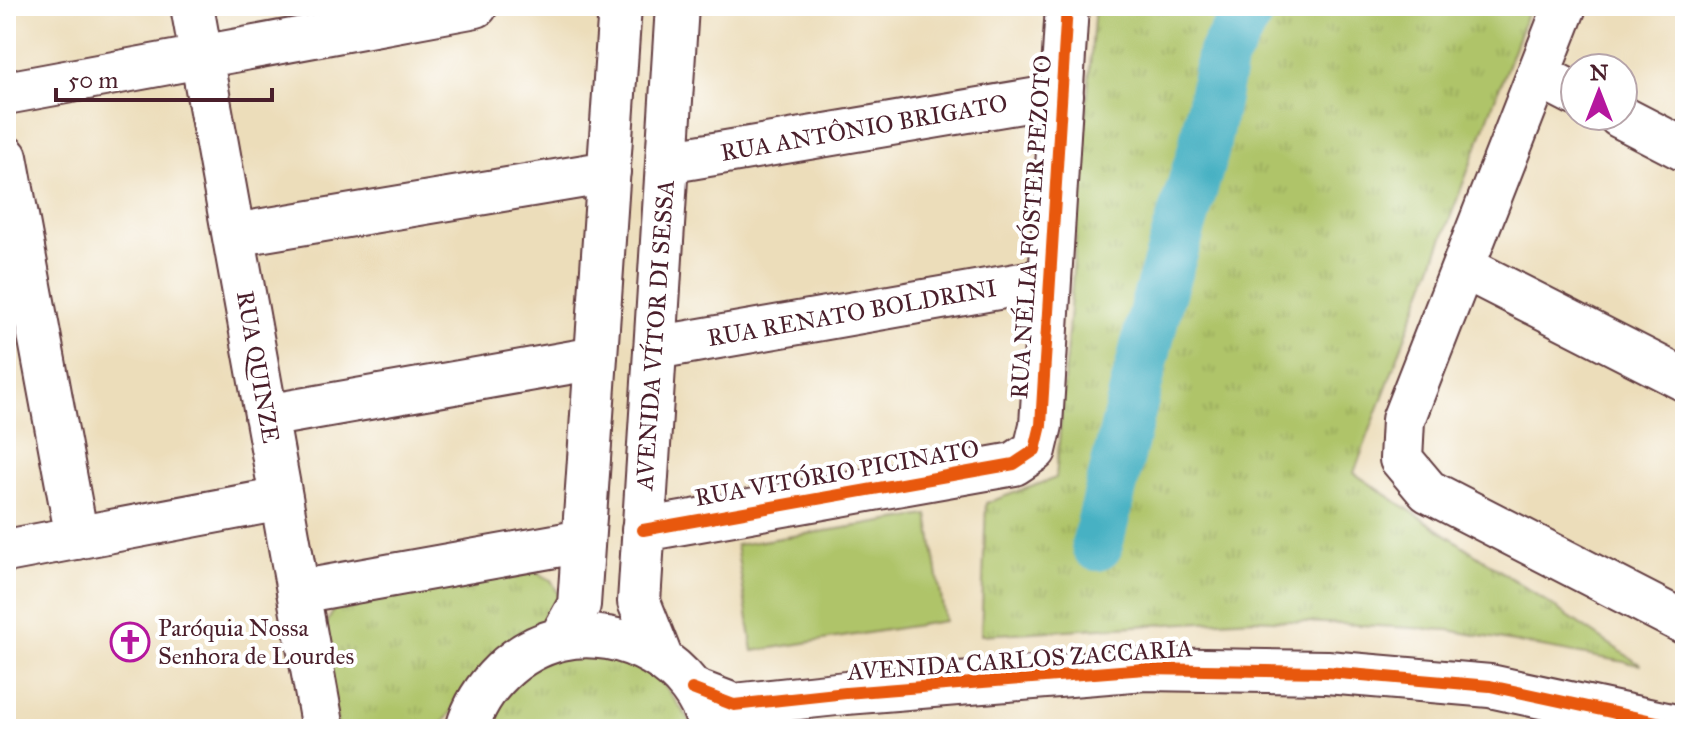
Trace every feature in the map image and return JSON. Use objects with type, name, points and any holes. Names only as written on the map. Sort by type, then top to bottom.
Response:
[{"type":"street","name":"RUA QUINZE","points":[[192,6],[323,729]]},
{"type":"street","points":[[6,93],[476,6]]},
{"type":"street","points":[[560,639],[579,605],[620,6]]},
{"type":"street","name":"AVENIDA VÍTOR DI SESSA","points":[[662,660],[639,602],[677,6]]},
{"type":"street","name":"RUA NÉLIA FÓSTER PEZOTO","points":[[1035,450],[1041,425],[1067,6]]},
{"type":"street","points":[[1565,6],[1403,420],[1401,459],[1428,491],[1685,623]]},
{"type":"street","points":[[1538,75],[1559,86]]},
{"type":"street","name":"RUA ANTÔNIO BRIGATO","points":[[667,162],[1062,95]]},
{"type":"street","points":[[1639,126],[1685,150]]},
{"type":"street","points":[[6,157],[77,538]]},
{"type":"street","points":[[234,235],[609,172]]},
{"type":"street","points":[[1463,267],[1685,380]]},
{"type":"street","name":"RUA RENATO BOLDRINI","points":[[655,348],[1050,279]]},
{"type":"street","points":[[266,416],[596,358]]},
{"type":"street","name":"RUA VITÓRIO PICINATO","points":[[643,530],[1014,464],[1035,450]]},
{"type":"street","points":[[6,551],[281,499]]},
{"type":"street","points":[[298,592],[583,541]]},
{"type":"street","points":[[465,725],[491,681],[522,654],[560,639],[596,636],[630,643],[662,660],[678,673],[692,689],[710,729]]},
{"type":"street","name":"AVENIDA CARLOS ZACCARIA","points":[[692,689],[734,705],[1145,669],[1327,672],[1490,686],[1685,728]]},
{"type":"green space","points":[[1095,6],[1530,6],[1354,473],[1641,665],[1448,630],[1254,619],[981,635],[986,503],[1056,478]]},
{"type":"green space","points":[[928,515],[945,621],[753,651],[736,545]]},
{"type":"green space","points":[[527,568],[551,580],[563,602],[556,622],[456,706],[438,729],[338,729],[321,634],[339,600]]},
{"type":"green space","points":[[592,650],[653,670],[696,729],[482,729],[484,721],[533,664]]},
{"type":"waterway","points":[[1097,545],[1157,302],[1203,152],[1222,57],[1251,6]]},
{"type":"cycle path","points":[[643,530],[1014,464],[1035,450],[1041,425],[1067,6]]},
{"type":"cycle path","points":[[692,689],[734,705],[1145,669],[1327,672],[1490,686],[1685,728]]},
{"type":"place","name":"Paróquia Nossa Senhora de Lourdes","points":[[130,642]]}]
